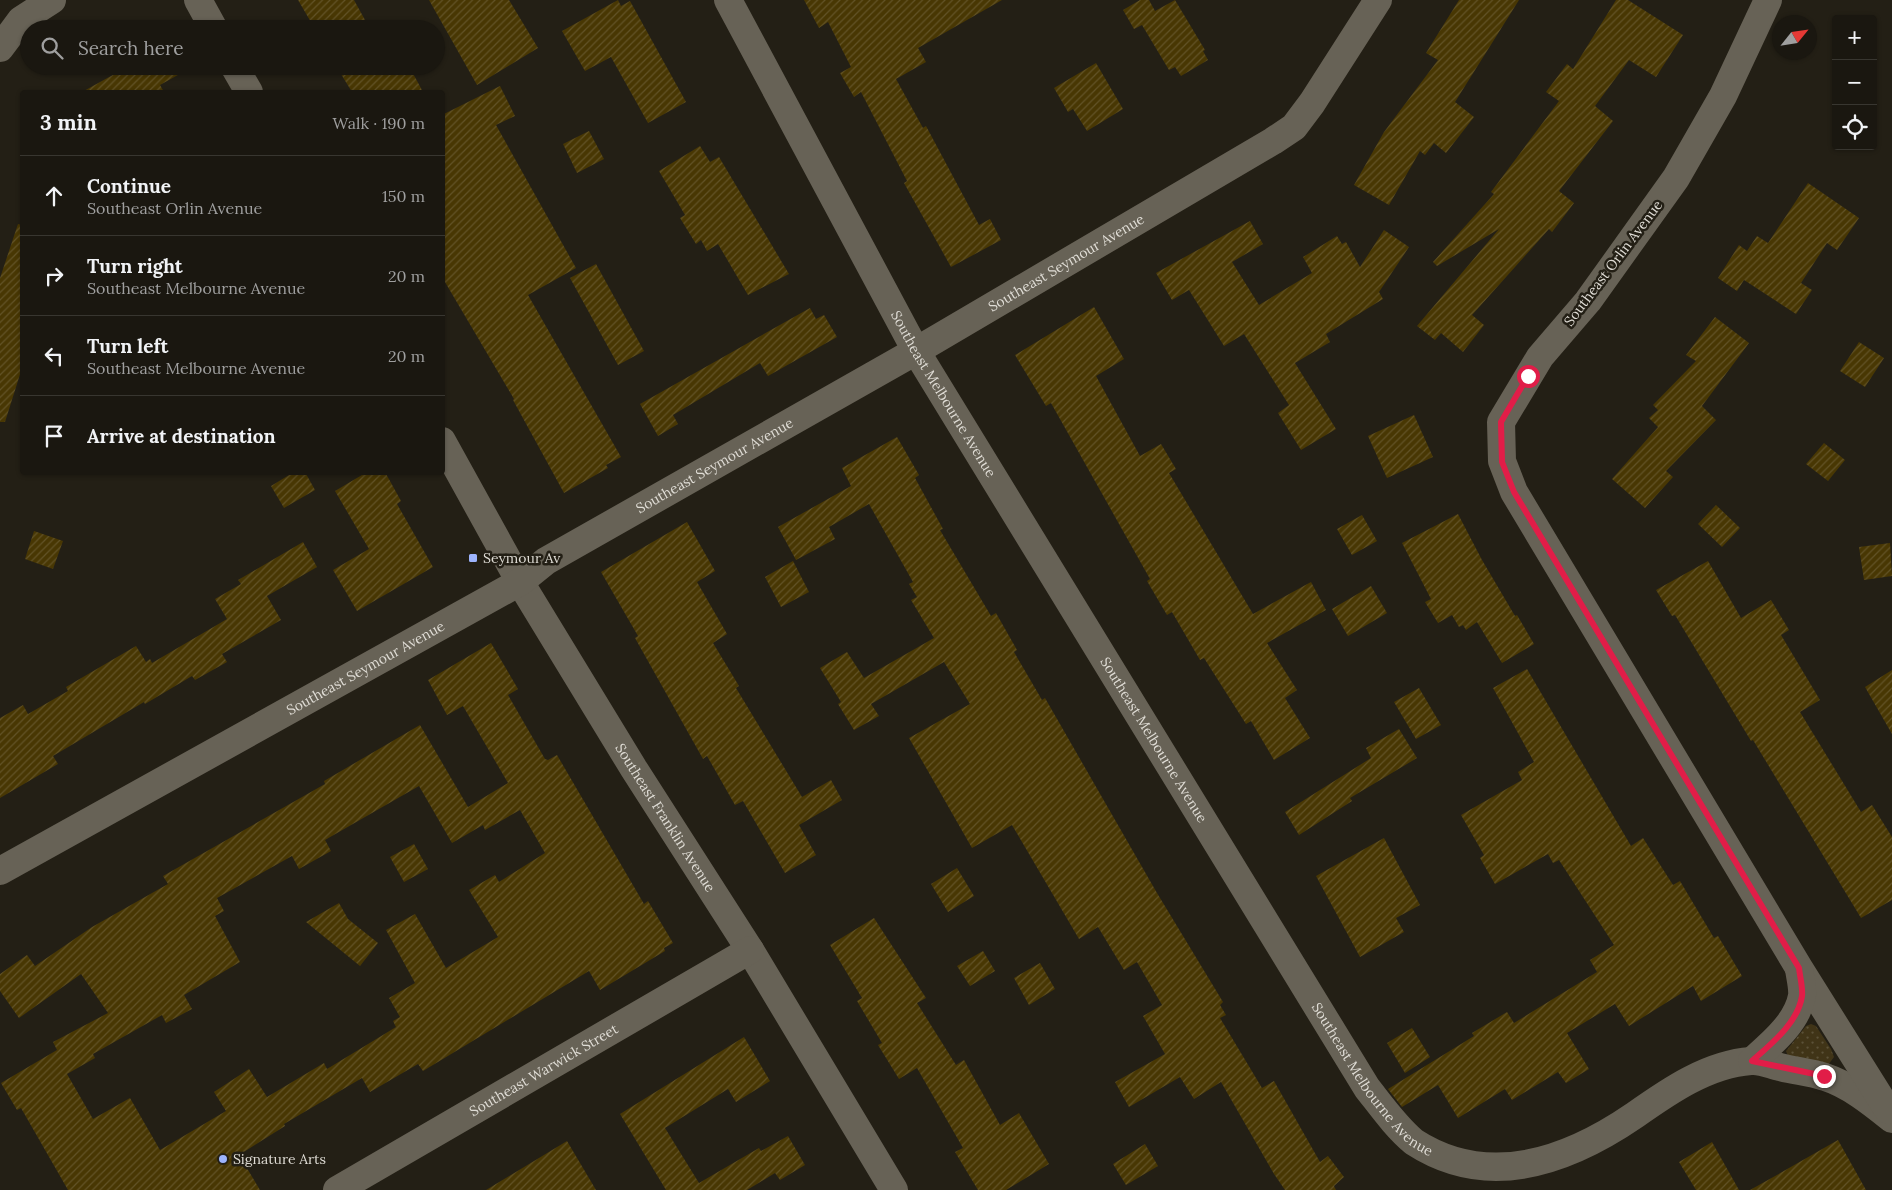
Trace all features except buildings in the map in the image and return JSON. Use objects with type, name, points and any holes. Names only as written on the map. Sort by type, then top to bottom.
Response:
[{"type":"street","points":[[21,20],[52,0]]},
{"type":"street","points":[[198,0],[209,20]]},
{"type":"street","name":"Southeast Melbourne Avenue","points":[[728,0],[916,351],[1367,1088],[1392,1120],[1415,1143],[1439,1159],[1470,1171],[1505,1174],[1533,1169],[1565,1157],[1601,1138],[1674,1088],[1711,1070],[1752,1061],[1824,1076],[1865,1098],[1892,1117]]},
{"type":"street","name":"Southeast Seymour Avenue","points":[[0,871],[520,582],[546,561],[916,351],[1294,127],[1312,103],[1378,0]]},
{"type":"street","name":"Southeast Orlin Avenue","points":[[1768,0],[1723,96],[1676,178],[1588,301],[1540,357],[1501,422],[1502,462],[1514,492],[1799,968],[1892,1117]]},
{"type":"street","points":[[0,48],[20,21]]},
{"type":"street","points":[[239,75],[248,90]]},
{"type":"street","name":"Southeast Franklin Avenue","points":[[445,446],[520,582],[634,769],[750,950],[894,1190]]},
{"type":"street","name":"Southeast Warwick Street","points":[[337,1190],[750,950]]},
{"type":"street","name":"Southeast Melbourne Avenue","points":[[1752,1061],[1776,1040],[1794,1016],[1802,996],[1799,968]]},
{"type":"shaded area","points":[[1811,1024],[1816,1026],[1831,1049],[1834,1057],[1828,1065],[1788,1056],[1786,1051],[1806,1026]]},
{"type":"place","name":"Seymour Av","points":[[473,558]]},
{"type":"place","name":"Signature Arts","points":[[223,1159]]},
{"type":"route","points":[[1528,376],[1501,422],[1502,462],[1514,492],[1799,968],[1802,996],[1794,1016],[1776,1040],[1752,1061],[1824,1076]]}]
